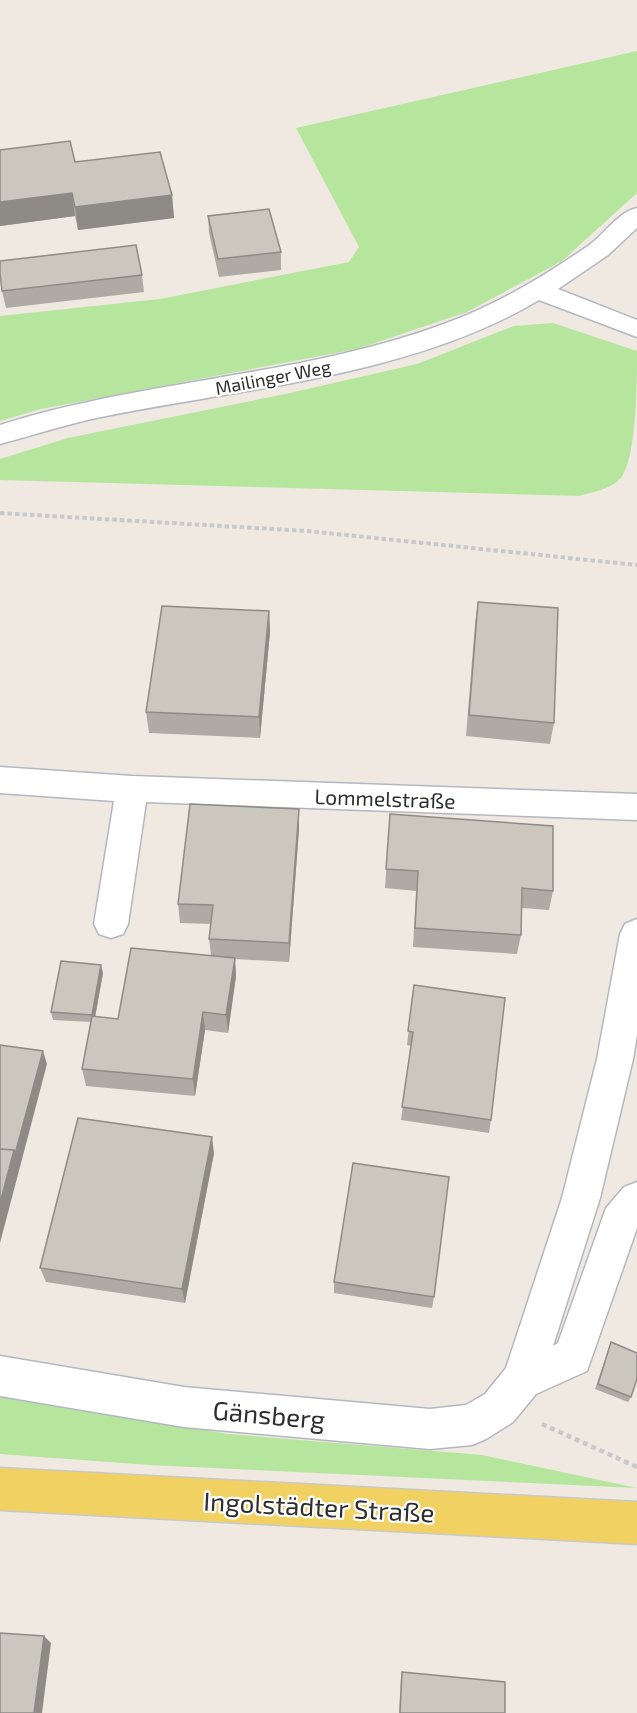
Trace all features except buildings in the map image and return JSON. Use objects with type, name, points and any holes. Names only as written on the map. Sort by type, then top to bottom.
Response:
[{"type":"main road","name":"Ingolstädter Straße","points":[[0,1489],[637,1523]]},
{"type":"street","name":"Mailinger Weg","points":[[0,435],[99,408],[345,363],[426,340],[485,318],[536,290],[595,253],[637,215]]},
{"type":"street","points":[[536,290],[637,328]]},
{"type":"street","name":"Lommelstraße","points":[[0,780],[132,789],[637,807]]},
{"type":"street","points":[[111,924],[132,789]]},
{"type":"street","points":[[511,1394],[581,1198],[615,1059],[637,934]]},
{"type":"street","name":"Gänsberg","points":[[0,1376],[184,1407],[430,1430],[472,1425],[511,1394],[573,1357],[619,1221],[637,1200]]},
{"type":"path","points":[[0,513],[307,531],[637,565]]},
{"type":"path","points":[[511,1394],[552,1428],[637,1467]]},
{"type":"green space","points":[[637,51],[637,193],[562,261],[467,312],[357,349],[41,409],[0,421],[0,316],[160,299],[349,262],[359,247],[296,128]]},
{"type":"green space","points":[[553,323],[637,351],[635,418],[626,467],[617,482],[579,496],[0,480],[0,459],[68,438],[290,393],[417,364],[514,326]]},
{"type":"green space","points":[[0,1395],[228,1434],[482,1455],[637,1488],[150,1465],[0,1454]]}]
